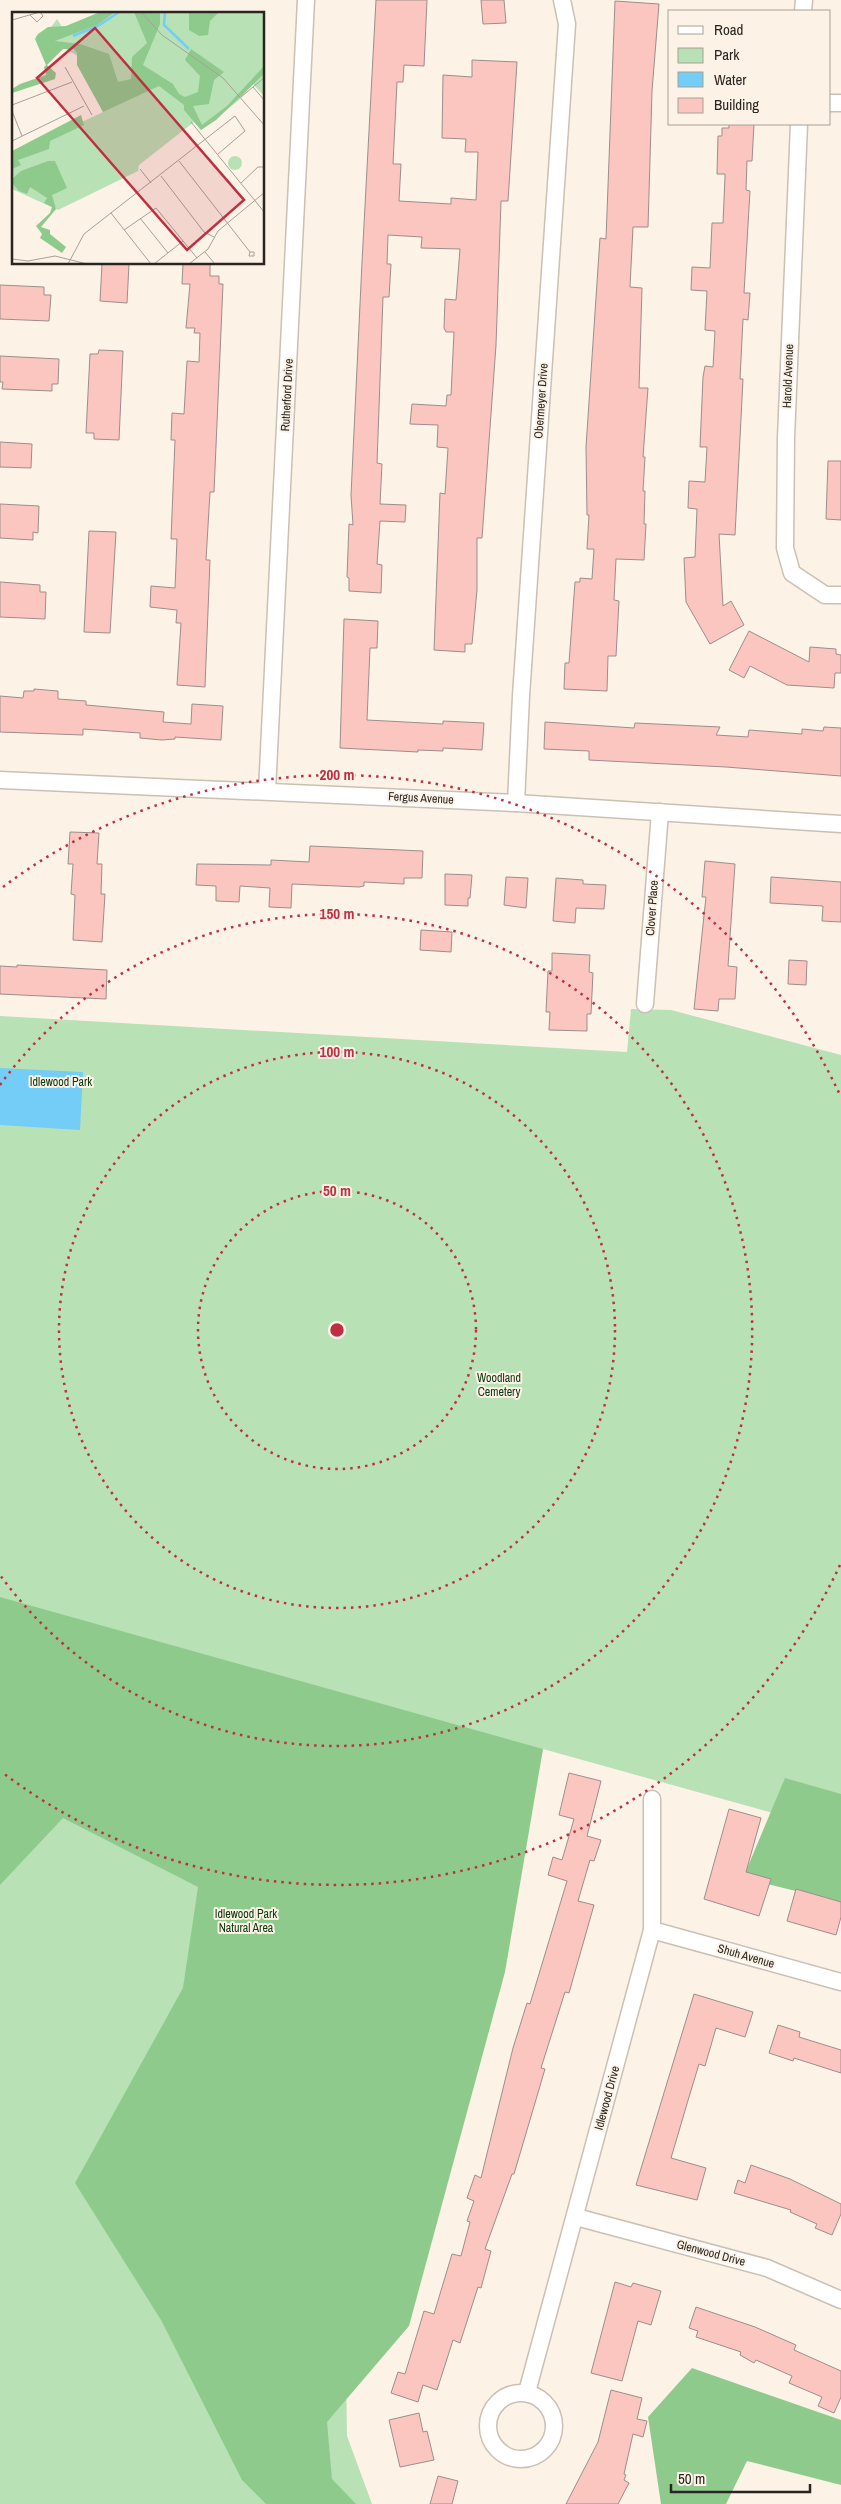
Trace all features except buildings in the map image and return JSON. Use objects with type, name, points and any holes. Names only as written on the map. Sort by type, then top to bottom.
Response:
[{"type":"street","name":"Rutherford Drive","points":[[267,791],[306,0]]},
{"type":"street","name":"Obermeyer Drive","points":[[516,803],[521,696],[567,24],[562,0]]},
{"type":"street","name":"Harold Avenue","points":[[799,125],[786,438],[785,548],[792,573],[825,595],[841,595]]},
{"type":"street","name":"Fergus Avenue","points":[[0,780],[516,803],[841,824]]},
{"type":"street","name":"Clover Place","points":[[645,1004],[660,812]]},
{"type":"street","name":"Idlewood Drive","points":[[528,2392],[652,1930],[652,1799]]},
{"type":"street","name":"Shuh Avenue","points":[[652,1930],[841,1982]]},
{"type":"street","name":"Glenwood Drive","points":[[576,2217],[767,2268],[841,2300]]},
{"type":"street","points":[[528,2392],[543,2400],[553,2414],[554,2432],[547,2448],[532,2458],[514,2459],[498,2451],[489,2437],[487,2419],[495,2403],[510,2393],[528,2392]]},
{"type":"green space","points":[[631,1009],[671,1010],[841,1055],[841,1832],[543,1749],[517,1869],[346,2376],[347,2436],[372,2504],[0,2504],[0,1016],[627,1052]]},
{"type":"green space","name":"Idlewood Park Natural Area","points":[[0,1597],[543,1749],[505,1972],[409,2326],[327,2422],[332,2479],[356,2504],[266,2504],[242,2480],[161,2320],[75,2183],[183,1988],[198,1887],[63,1818],[0,1885]]},
{"type":"green space","points":[[785,1778],[841,1794],[841,1902],[743,1878]]},
{"type":"green space","points":[[692,2368],[841,2420],[841,2485],[747,2461],[726,2504],[661,2504],[648,2417]]},
{"type":"water","points":[[0,1068],[83,1072],[80,1130],[0,1125]]},
{"type":"park label","name":"Idlewood Park","points":[[61,1082]]},
{"type":"park label","name":"Woodland Cemetery","points":[[499,1385]]}]
